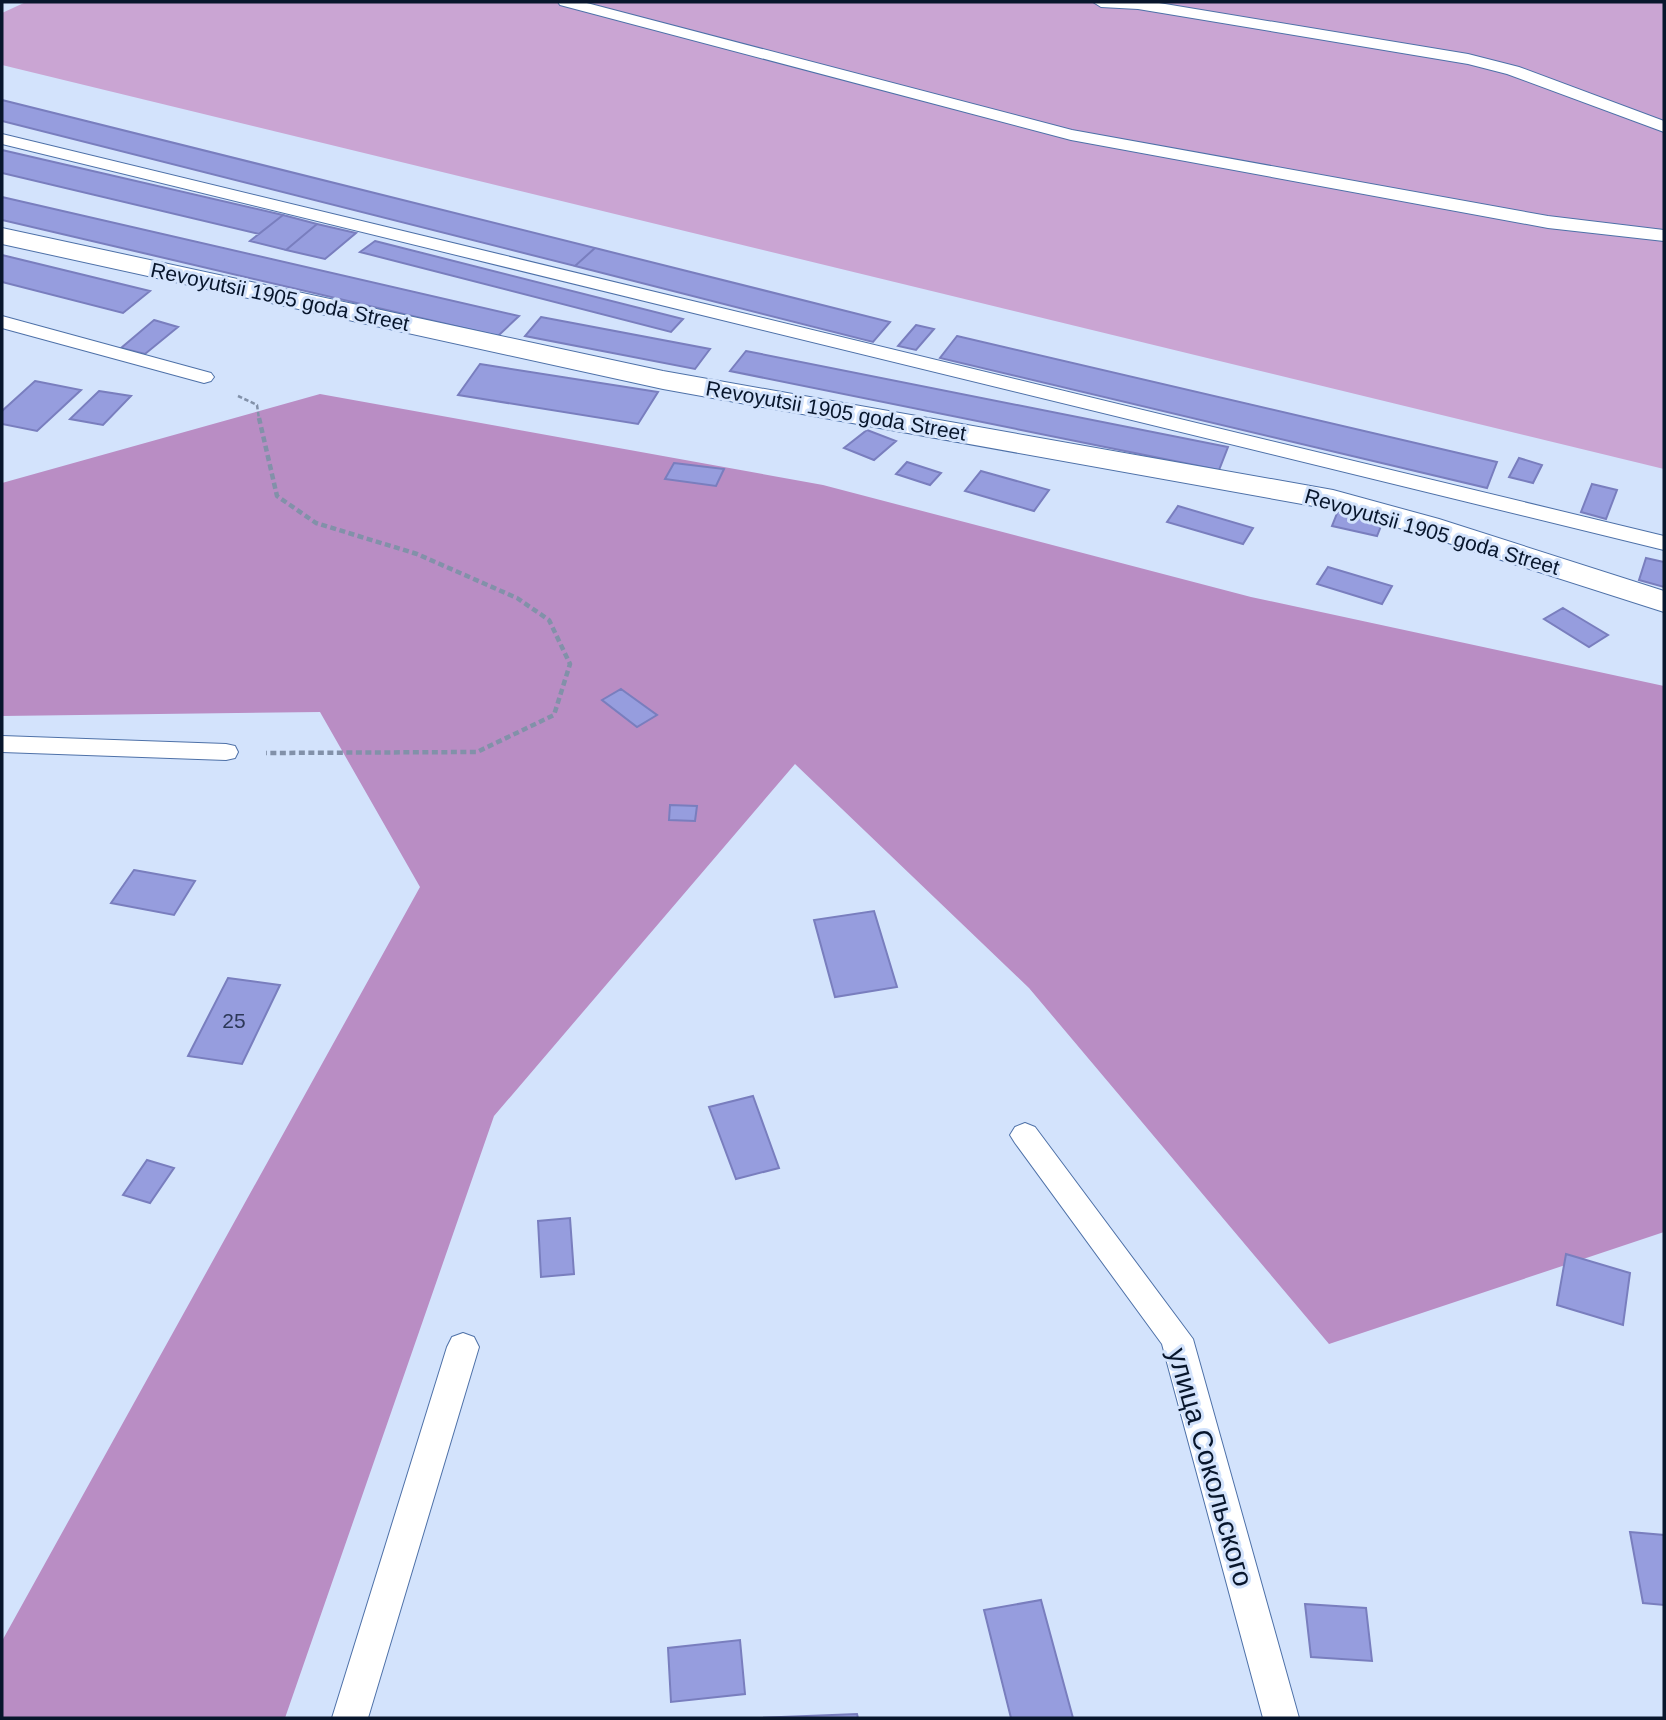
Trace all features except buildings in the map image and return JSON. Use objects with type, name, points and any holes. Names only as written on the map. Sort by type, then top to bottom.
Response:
[{"type":"street","name":"Revoyutsii 1905 goda Street","points":[[2,236],[663,380],[1333,500],[1441,531],[1664,602]]},
{"type":"lane","points":[[566,2],[1071,135],[1548,222],[1664,236]]},
{"type":"lane","points":[[1101,2],[1139,4],[1468,59],[1513,70],[1664,127]]},
{"type":"lane","points":[[2,139],[1664,543]]},
{"type":"lane","points":[[2,322],[204,377]]},
{"type":"lane","points":[[2,744],[226,752]]},
{"type":"lane","name":"улица Сокольского","points":[[1025,1135],[1177,1339],[1281,1718]]},
{"type":"lane","points":[[350,1718],[463,1346]]},
{"type":"path","points":[[204,377],[257,405],[263,444],[277,496],[316,523],[417,554],[517,598],[550,620],[570,664],[554,715],[477,752],[226,752]]},
{"type":"shaded area","points":[[26,2],[1664,2],[1664,469],[2,65],[2,13]]},
{"type":"shaded area","points":[[320,394],[823,485],[1251,597],[1664,686],[1664,1232],[1329,1344],[1029,988],[795,764],[494,1116],[285,1718],[2,1718],[2,1641],[420,887],[320,712],[2,716],[2,483]]}]
